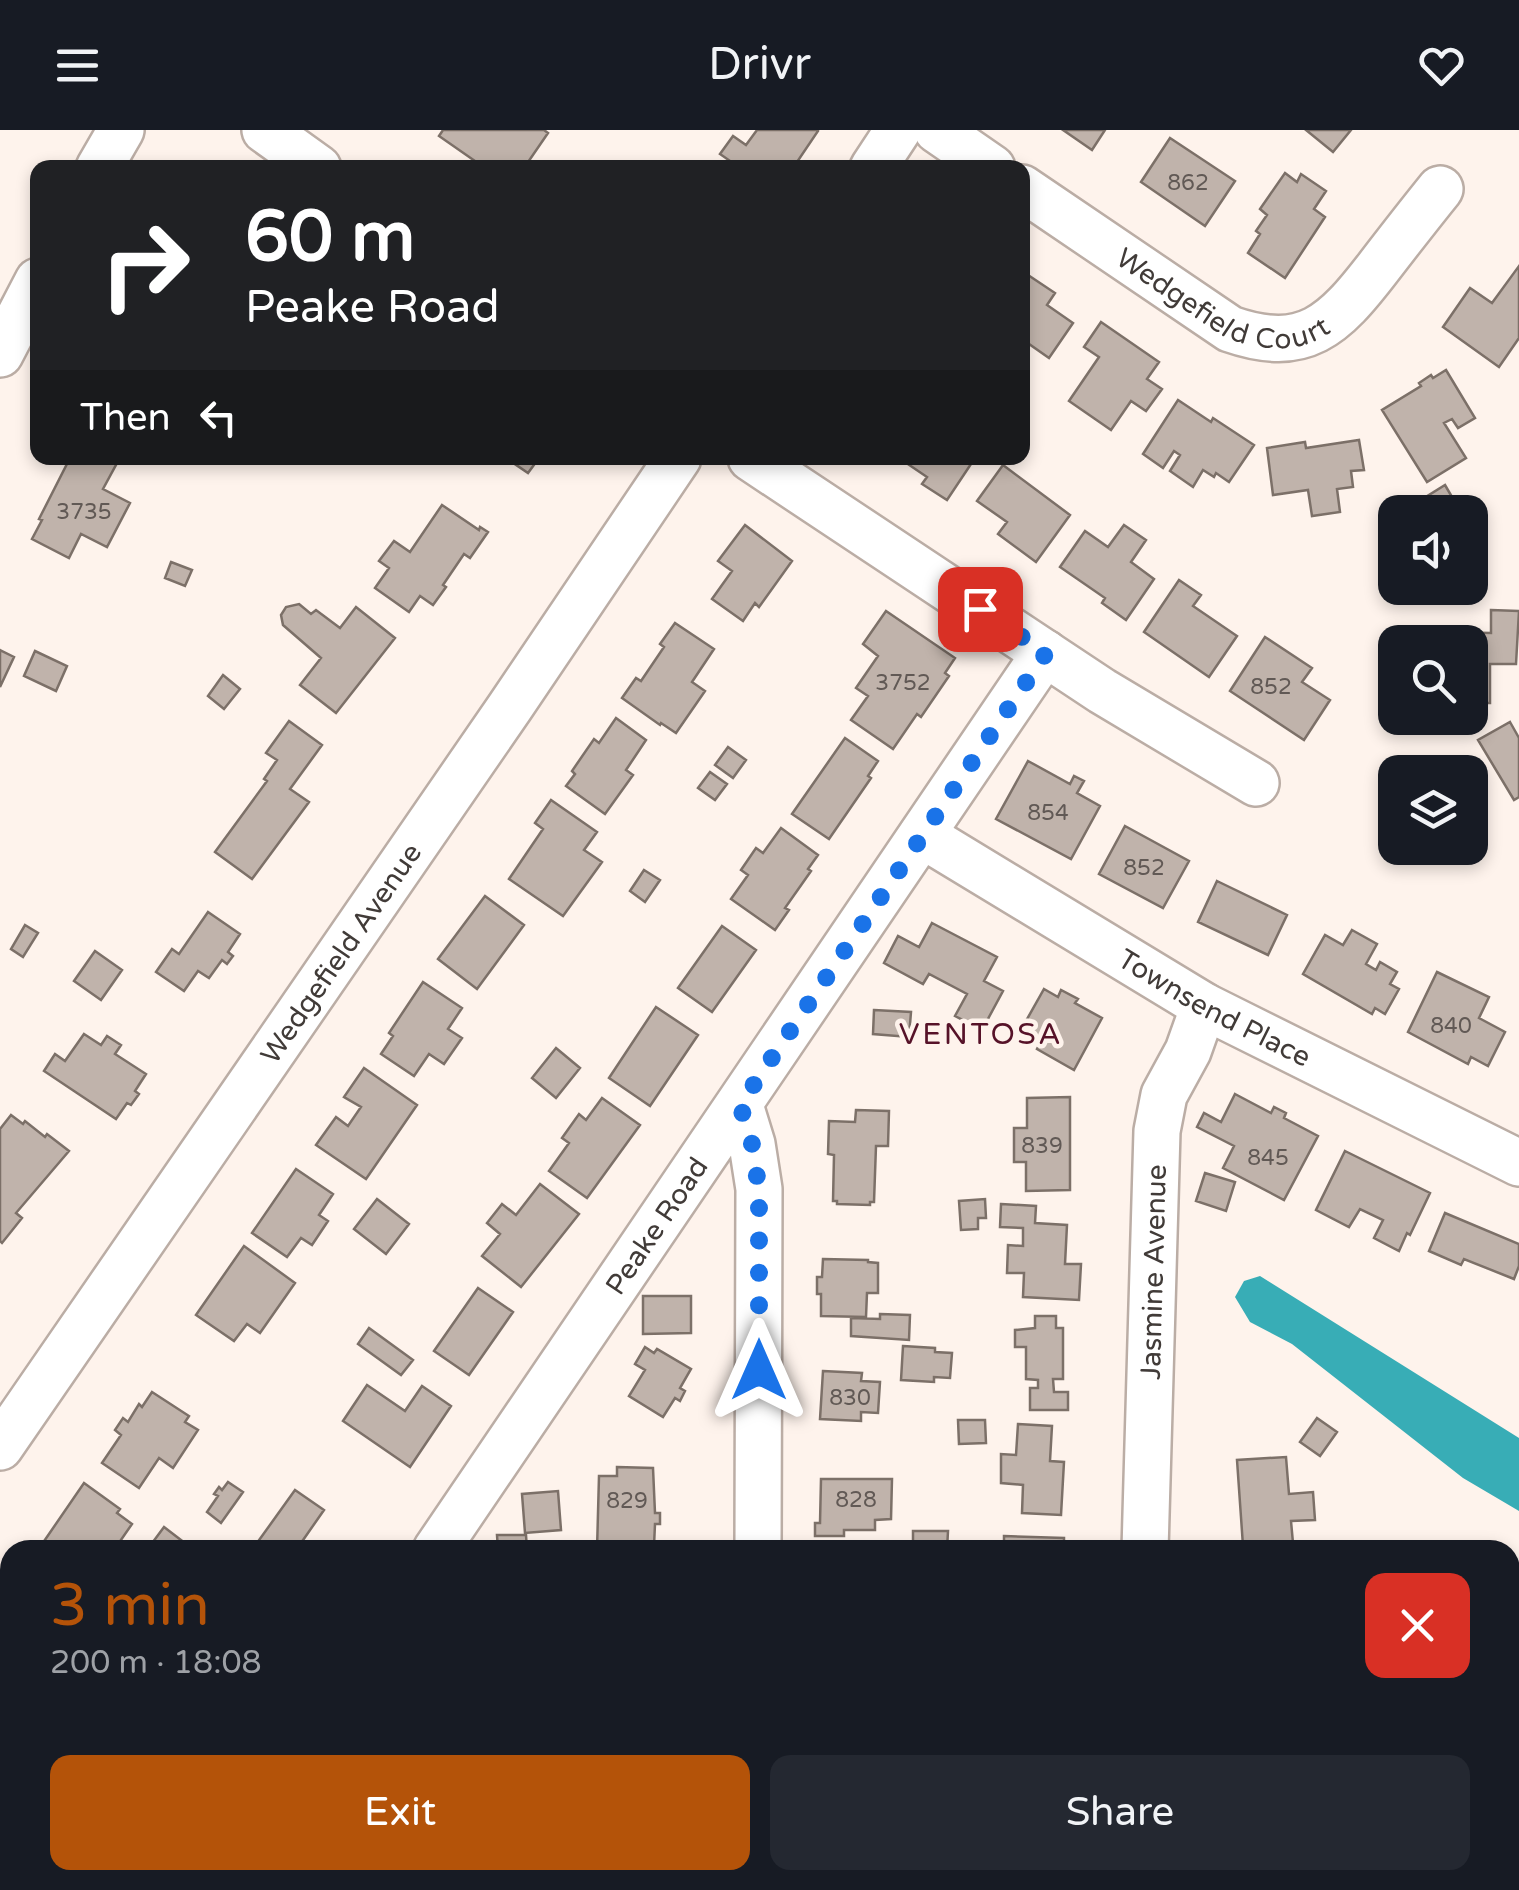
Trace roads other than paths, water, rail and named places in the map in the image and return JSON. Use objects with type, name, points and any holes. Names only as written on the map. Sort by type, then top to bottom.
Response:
[{"type":"street","points":[[104,160],[121,130]]},
{"type":"street","points":[[265,130],[307,160]]},
{"type":"street","points":[[878,160],[898,130]]},
{"type":"street","points":[[937,130],[980,160]]},
{"type":"street","name":"Wedgefield Court","points":[[1030,193],[1230,329],[1276,340],[1308,334],[1332,321],[1351,303],[1440,189]]},
{"type":"street","points":[[0,354],[30,296]]},
{"type":"street","name":"Wedgefield Avenue","points":[[0,1447],[673,465]]},
{"type":"street","points":[[762,465],[1102,691],[1256,783]]},
{"type":"street","name":"Peake Road","points":[[443,1540],[1046,653]]},
{"type":"street","name":"Townsend Place","points":[[922,835],[1204,1006],[1519,1164]]},
{"type":"street","name":"Jasmine Avenue","points":[[1145,1540],[1157,1131],[1164,1095],[1188,1052],[1204,1006]]},
{"type":"street","points":[[740,1105],[752,1144],[759,1190],[758,1540]]},
{"type":"water","points":[[1260,1276],[1519,1438],[1519,1511],[1463,1478],[1292,1344],[1250,1322],[1235,1297],[1244,1281]]},
{"type":"district","name":"VENTOSA","points":[[981,1034]]}]
